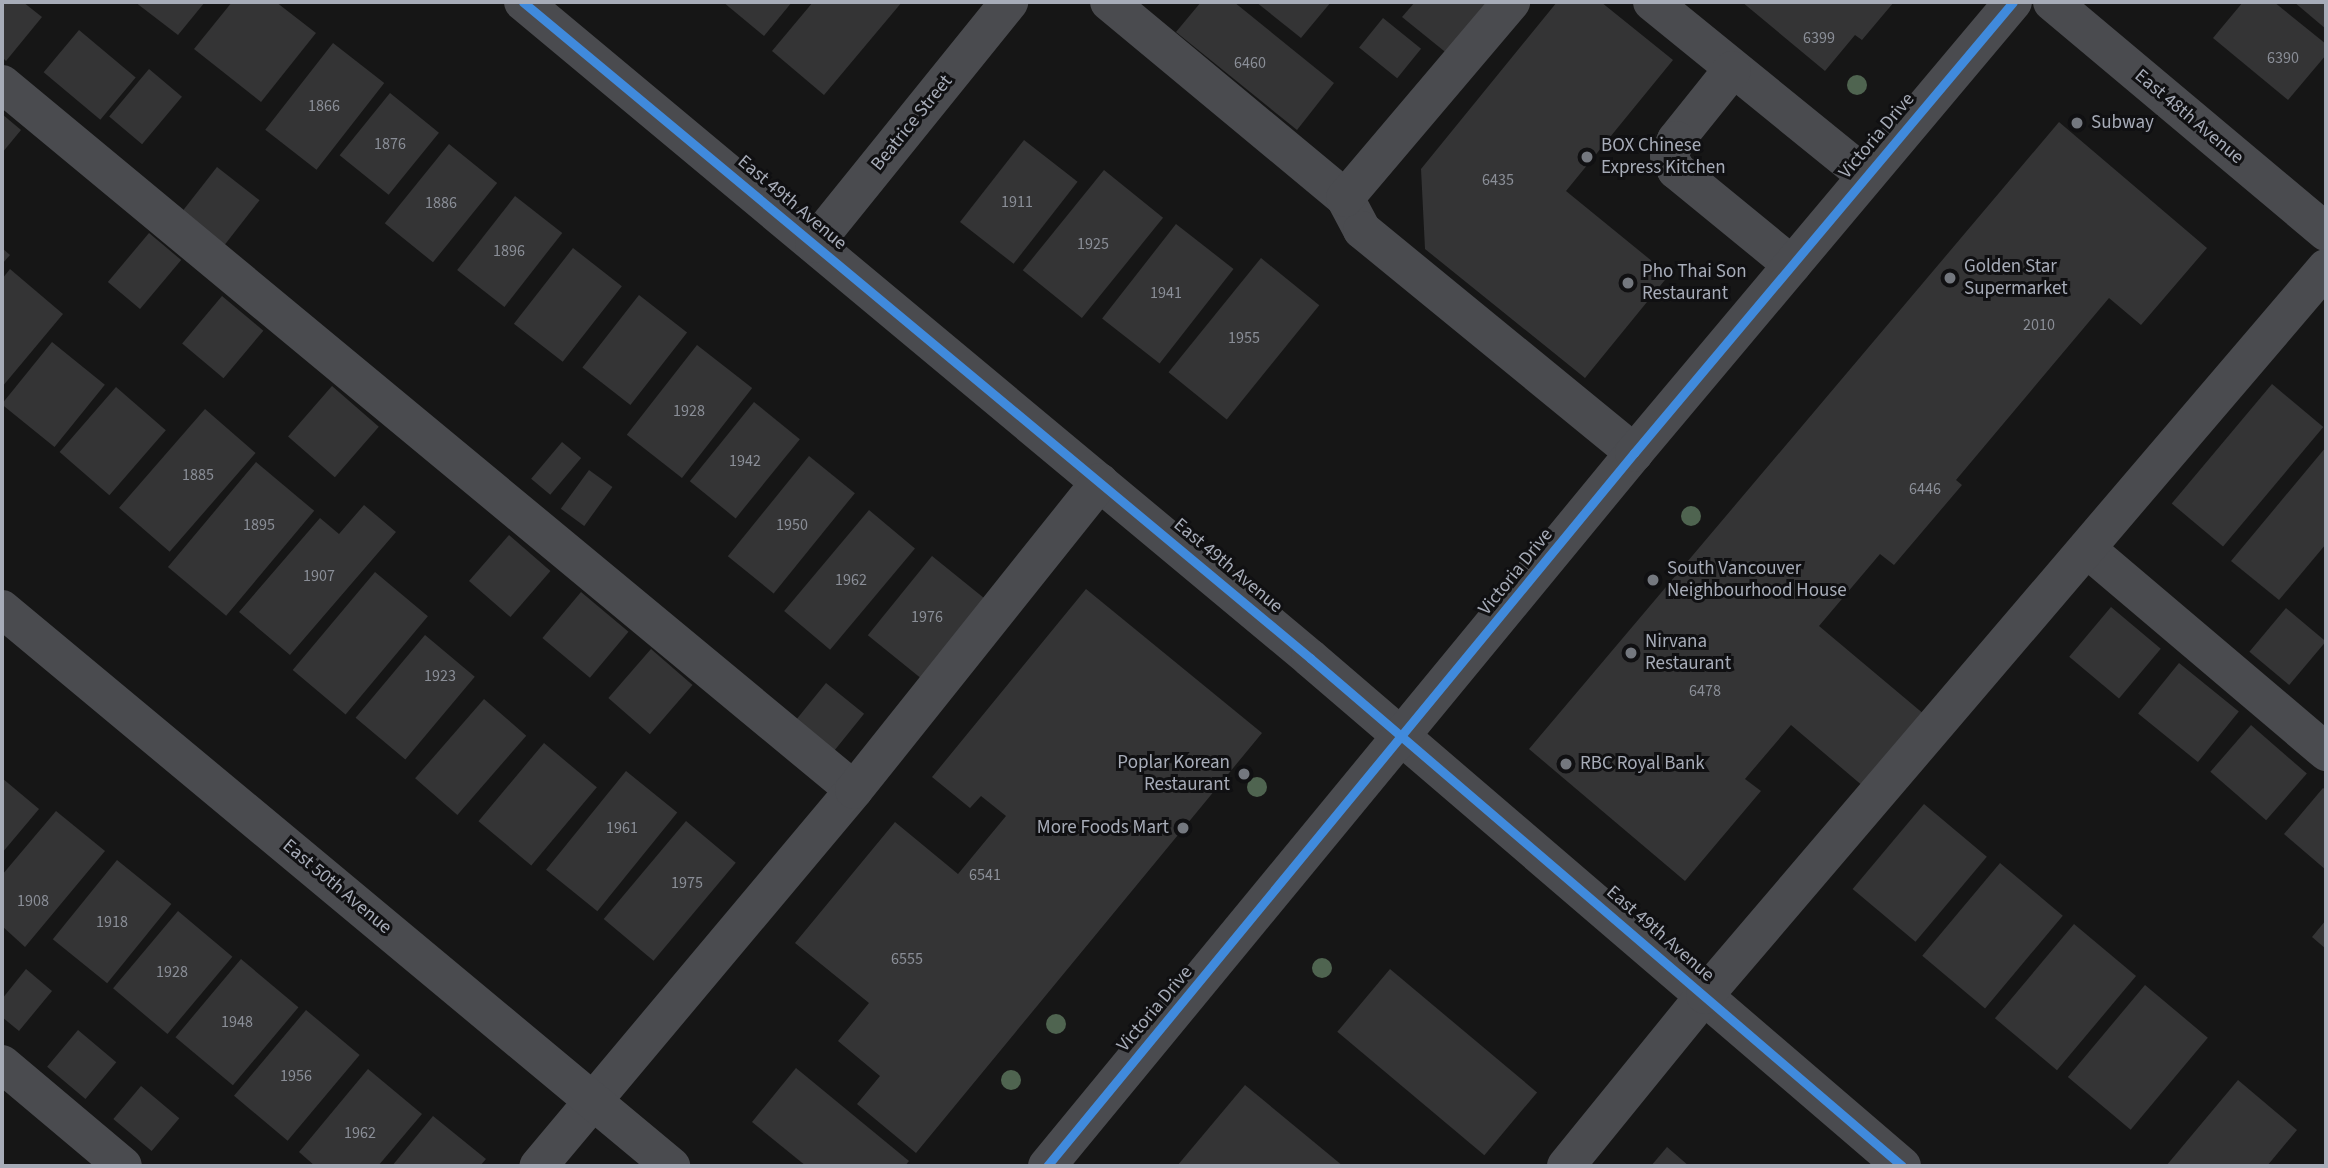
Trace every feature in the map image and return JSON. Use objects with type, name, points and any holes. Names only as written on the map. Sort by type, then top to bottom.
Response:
[{"type":"street","name":"East 49th Avenue","points":[[523,2],[1404,737],[1902,1166]]},
{"type":"street","name":"Beatrice Street","points":[[814,244],[1009,2]]},
{"type":"street","points":[[1109,2],[1346,198],[1362,230],[1634,453]]},
{"type":"street","points":[[1346,198],[1511,2]]},
{"type":"street","points":[[1652,2],[1732,70],[1866,176]]},
{"type":"street","name":"Victoria Drive","points":[[1047,1166],[1404,737],[1634,453],[2013,2]]},
{"type":"street","name":"East 48th Avenue","points":[[2052,2],[2326,232]]},
{"type":"street","points":[[1732,70],[1676,140],[1669,156],[1676,170],[1792,265]]},
{"type":"street","points":[[2,84],[854,790]]},
{"type":"street","points":[[1566,1166],[1705,995],[2326,268]]},
{"type":"street","points":[[538,1166],[854,790],[1101,482]]},
{"type":"street","points":[[2087,549],[2326,752]]},
{"type":"street","name":"East 50th Avenue","points":[[2,609],[671,1166]]},
{"type":"street","points":[[2,1064],[123,1166]]},
{"type":"building","points":[[2,2],[23,2],[42,17],[6,61],[2,57]]},
{"type":"building","points":[[135,2],[205,2],[178,35]]},
{"type":"building","points":[[232,2],[276,2],[316,33],[261,102],[194,49]]},
{"type":"building","points":[[723,2],[792,2],[764,36]]},
{"type":"building","points":[[813,2],[902,2],[824,95],[772,51]]},
{"type":"building","points":[[1201,2],[1234,2],[1334,83],[1297,130],[1176,32]]},
{"type":"building","points":[[1256,2],[1331,2],[1301,38]]},
{"type":"building","points":[[1415,2],[1490,2],[1449,55],[1402,17]]},
{"type":"building","points":[[1557,2],[1601,2],[1673,60],[1566,191],[1669,275],[1585,378],[1425,249],[1421,169]]},
{"type":"building","points":[[1742,2],[1894,2],[1862,40],[1855,35],[1825,71]]},
{"type":"building","points":[[2243,2],[2274,2],[2326,44],[2326,55],[2288,100],[2213,38]]},
{"type":"building","points":[[2294,2],[2326,2],[2326,29]]},
{"type":"building","points":[[1383,18],[1421,49],[1397,78],[1359,48]]},
{"type":"building","points":[[79,30],[136,78],[100,120],[44,72]]},
{"type":"building","points":[[333,43],[384,83],[316,170],[265,130]]},
{"type":"building","points":[[149,69],[182,97],[142,144],[109,116]]},
{"type":"building","points":[[390,93],[439,133],[389,195],[340,155]]},
{"type":"building","points":[[2,114],[21,130],[2,153]]},
{"type":"building","points":[[2059,122],[2207,248],[2141,325],[2109,298],[1956,480],[1962,485],[1894,565],[1880,554],[1819,626],[1925,715],[1864,787],[1791,725],[1745,779],[1761,791],[1685,881],[1529,749]]},
{"type":"building","points":[[1024,140],[1078,182],[1014,264],[960,222]]},
{"type":"building","points":[[449,144],[497,183],[433,262],[385,223]]},
{"type":"building","points":[[217,167],[260,200],[223,248],[180,214]]},
{"type":"building","points":[[1104,170],[1163,218],[1082,318],[1023,270]]},
{"type":"building","points":[[515,196],[562,233],[504,307],[457,270]]},
{"type":"building","points":[[1176,224],[1234,269],[1160,364],[1102,319]]},
{"type":"building","points":[[149,233],[181,260],[140,309],[108,282]]},
{"type":"building","points":[[2,248],[10,255],[2,264]]},
{"type":"building","points":[[573,248],[622,286],[563,362],[514,324]]},
{"type":"building","points":[[1261,258],[1319,305],[1227,419],[1168,372]]},
{"type":"building","points":[[10,269],[63,314],[2,387],[2,279]]},
{"type":"building","points":[[639,295],[687,333],[630,405],[582,367]]},
{"type":"building","points":[[222,296],[263,331],[224,378],[182,343]]},
{"type":"building","points":[[52,342],[105,385],[55,447],[2,404]]},
{"type":"building","points":[[697,345],[752,388],[682,478],[627,435]]},
{"type":"building","points":[[2272,384],[2323,427],[2223,547],[2172,504]]},
{"type":"building","points":[[332,386],[379,427],[335,477],[288,437]]},
{"type":"building","points":[[116,387],[166,430],[109,495],[60,452]]},
{"type":"building","points":[[754,402],[800,439],[736,518],[690,481]]},
{"type":"building","points":[[205,409],[256,453],[170,552],[119,508]]},
{"type":"building","points":[[562,442],[581,458],[550,495],[531,479]]},
{"type":"building","points":[[2326,447],[2326,544],[2279,600],[2231,561]]},
{"type":"building","points":[[809,456],[855,493],[774,593],[728,556]]},
{"type":"building","points":[[256,462],[314,511],[226,616],[168,567]]},
{"type":"building","points":[[589,470],[612,487],[584,526],[561,509]]},
{"type":"building","points":[[364,505],[396,532],[290,655],[239,612],[320,518],[339,534]]},
{"type":"building","points":[[869,510],[915,549],[830,650],[784,611]]},
{"type":"building","points":[[509,535],[551,571],[510,617],[469,581]]},
{"type":"building","points":[[932,556],[985,599],[921,678],[868,635]]},
{"type":"building","points":[[375,572],[428,616],[346,714],[293,670]]},
{"type":"building","points":[[1086,589],[1262,733],[916,1153],[857,1104],[880,1076],[838,1041],[869,1003],[795,943],[895,822],[958,874],[1006,816],[981,796],[970,808],[932,777]]},
{"type":"building","points":[[581,592],[628,632],[590,678],[542,638]]},
{"type":"building","points":[[2111,607],[2161,649],[2119,699],[2069,657]]},
{"type":"building","points":[[2286,608],[2326,641],[2289,685],[2249,652]]},
{"type":"building","points":[[425,635],[475,677],[405,760],[356,718]]},
{"type":"building","points":[[651,649],[693,685],[650,734],[608,698]]},
{"type":"building","points":[[2179,663],[2239,711],[2198,762],[2138,714]]},
{"type":"building","points":[[826,683],[864,714],[833,752],[795,721]]},
{"type":"building","points":[[484,699],[526,736],[457,815],[415,778]]},
{"type":"building","points":[[2251,725],[2307,774],[2266,820],[2210,772]]},
{"type":"building","points":[[544,743],[597,787],[531,865],[478,821]]},
{"type":"building","points":[[626,771],[677,813],[597,911],[546,870]]},
{"type":"building","points":[[2,778],[39,809],[2,853]]},
{"type":"building","points":[[2323,788],[2326,790],[2326,870],[2284,834]]},
{"type":"building","points":[[1924,804],[1987,857],[1915,942],[1853,889]]},
{"type":"building","points":[[56,811],[105,851],[25,947],[2,926],[2,875]]},
{"type":"building","points":[[686,821],[736,863],[654,961],[604,919]]},
{"type":"building","points":[[117,860],[171,904],[107,983],[53,939]]},
{"type":"building","points":[[2000,863],[2063,916],[1985,1008],[1922,956]]},
{"type":"building","points":[[178,911],[232,957],[167,1034],[113,988]]},
{"type":"building","points":[[2326,920],[2326,949],[2312,937]]},
{"type":"building","points":[[2074,924],[2136,976],[2057,1070],[1995,1018]]},
{"type":"building","points":[[241,959],[298,1007],[233,1085],[175,1037]]},
{"type":"building","points":[[26,969],[52,991],[19,1031],[2,1017],[2,999]]},
{"type":"building","points":[[1390,969],[1537,1092],[1484,1155],[1337,1032]]},
{"type":"building","points":[[2145,985],[2208,1038],[2131,1130],[2068,1077]]},
{"type":"building","points":[[306,1010],[360,1055],[288,1141],[234,1096]]},
{"type":"building","points":[[78,1030],[116,1062],[85,1099],[47,1067]]},
{"type":"building","points":[[796,1068],[909,1161],[905,1166],[806,1166],[752,1122]]},
{"type":"building","points":[[368,1069],[422,1114],[378,1166],[315,1166],[299,1152]]},
{"type":"building","points":[[2238,1080],[2297,1130],[2267,1166],[2166,1166]]},
{"type":"building","points":[[1245,1085],[1343,1166],[1177,1166]]},
{"type":"building","points":[[141,1086],[179,1118],[152,1151],[113,1119]]},
{"type":"building","points":[[433,1116],[486,1159],[480,1166],[392,1166]]},
{"type":"building","points":[[1667,1147],[1689,1166],[1651,1166]]},
{"type":"cycle path","points":[[523,2],[1310,658],[1902,1166]]},
{"type":"cycle path","points":[[1047,1166],[1634,453],[2013,2]]},
{"type":"place","name":"Subway","points":[[2077,123]]},
{"type":"place","name":"BOX Chinese Express Kitchen","points":[[1587,157]]},
{"type":"place","name":"Golden Star Supermarket","points":[[1950,278]]},
{"type":"place","name":"Pho Thai Son Restaurant","points":[[1628,283]]},
{"type":"place","name":"South Vancouver Neighbourhood House","points":[[1653,580]]},
{"type":"place","name":"Nirvana Restaurant","points":[[1631,653]]},
{"type":"place","name":"RBC Royal Bank","points":[[1566,764]]},
{"type":"place","name":"Poplar Korean Restaurant","points":[[1244,774]]},
{"type":"place","name":"More Foods Mart","points":[[1183,828]]}]
